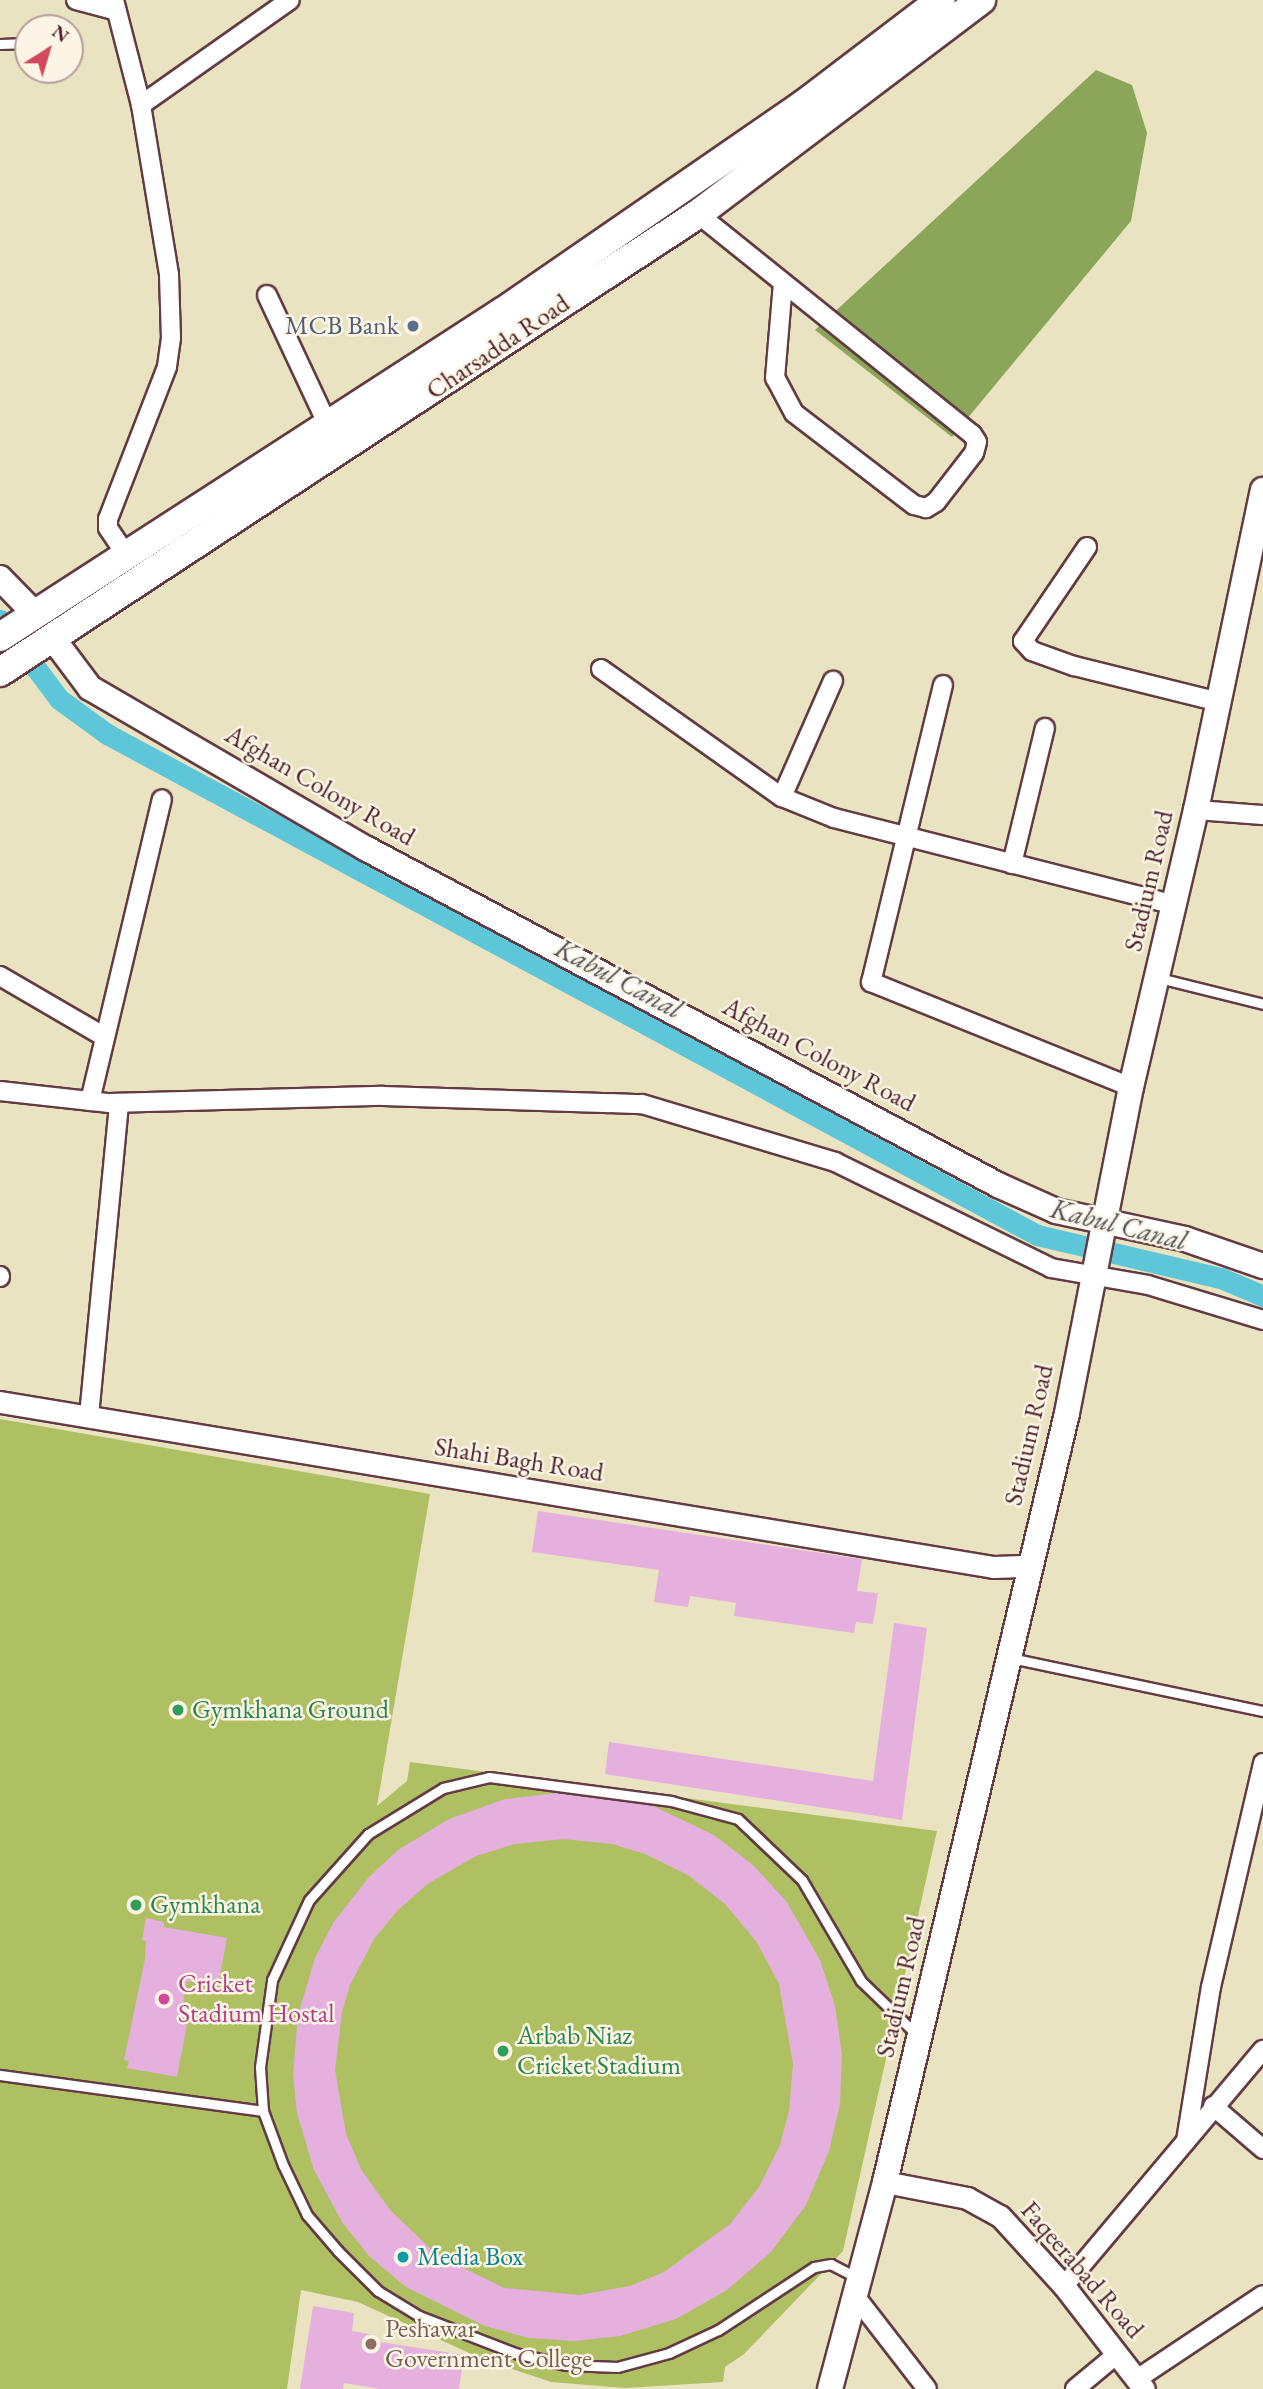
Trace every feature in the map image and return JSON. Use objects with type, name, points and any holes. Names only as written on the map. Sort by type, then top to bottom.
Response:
[{"type":"main road","name":"Charsadda Road","points":[[17,626],[681,190],[803,105],[941,0]]},
{"type":"main road","name":"Charsadda Road","points":[[5,669],[46,645],[698,214],[981,0]]},
{"type":"main road","points":[[681,190],[698,214]]},
{"type":"main road","name":"Stadium Road","points":[[830,2389],[885,2182],[1028,1566],[1067,1413],[1131,1087],[1220,702],[1255,566],[1263,490]]},
{"type":"main road","points":[[0,578],[17,626]]},
{"type":"main road","name":"Afghan Colony Road","points":[[46,645],[90,688],[367,849],[1023,1198],[1056,1211],[1263,1266]]},
{"type":"street","points":[[76,0],[116,5],[141,105],[169,275],[171,338],[167,367],[108,519],[108,528],[126,555]]},
{"type":"street","points":[[141,105],[290,0]]},
{"type":"street","points":[[698,214],[972,434],[977,442],[974,453],[936,502],[926,508],[914,505],[794,413],[775,378],[783,283]]},
{"type":"street","points":[[267,295],[327,423]]},
{"type":"street","points":[[1087,547],[1023,641],[1032,651],[1074,666],[1220,702]]},
{"type":"street","points":[[601,669],[782,797],[906,837],[1175,905]]},
{"type":"street","points":[[782,797],[832,681]]},
{"type":"street","points":[[943,685],[871,982],[1131,1087]]},
{"type":"street","points":[[1012,864],[1045,728]]},
{"type":"street","points":[[90,1101],[162,799]]},
{"type":"street","points":[[1196,810],[1263,815]]},
{"type":"street","points":[[0,976],[105,1038]]},
{"type":"street","points":[[0,1091],[119,1103],[383,1096],[642,1104],[835,1162],[1051,1268],[1094,1273],[1244,1310],[1263,1320]]},
{"type":"street","points":[[89,1416],[119,1103]]},
{"type":"street","name":"Shahi Bagh Road","points":[[0,1402],[993,1567],[1028,1566]]},
{"type":"street","points":[[1186,2141],[1211,1987],[1263,1763]]},
{"type":"street","points":[[1064,2286],[1213,2106],[1263,2050]]},
{"type":"street","points":[[1213,2106],[1263,2149]]},
{"type":"street","name":"Faqeerabad Road","points":[[885,2182],[967,2198],[1000,2216],[1064,2286],[1140,2384]]},
{"type":"street","points":[[858,2288],[927,2389]]},
{"type":"street","points":[[1140,2384],[1263,2295]]},
{"type":"street","points":[[1075,2389],[1117,2354]]},
{"type":"lane","points":[[1158,978],[1263,1004]]},
{"type":"lane","points":[[1008,1658],[1263,1711]]},
{"type":"lane","points":[[858,2288],[831,2264],[814,2267],[718,2330],[669,2353],[617,2367],[566,2365],[515,2353],[419,2316],[378,2291],[307,2215],[263,2111],[263,2023],[280,1959],[309,1900],[368,1834],[404,1809],[443,1788],[489,1777],[671,1801],[738,1819],[803,1880],[861,1980],[920,2037]]},
{"type":"lane","points":[[0,2075],[263,2111]]},
{"type":"green space","points":[[1096,70],[1132,85],[1147,133],[1131,221],[952,437],[815,330]]},
{"type":"green space","points":[[0,1419],[430,1494],[377,1806],[407,1781],[410,1762],[937,1831],[843,2251],[744,2354],[725,2367],[723,2382],[625,2388],[551,2382],[480,2358],[358,2302],[301,2290],[287,2389],[0,2389]]},
{"type":"building","points":[[538,1511],[862,1559],[857,1591],[878,1593],[873,1624],[856,1622],[854,1633],[734,1616],[736,1603],[690,1596],[688,1607],[654,1602],[659,1570],[532,1552]]},
{"type":"building","points":[[894,1623],[927,1628],[902,1820],[605,1774],[609,1742],[873,1781]]},
{"type":"building","points":[[556,1793],[651,1805],[714,1835],[753,1865],[786,1901],[820,1960],[835,2006],[842,2055],[840,2104],[829,2151],[806,2205],[771,2252],[727,2290],[676,2319],[620,2336],[575,2341],[529,2338],[485,2326],[406,2287],[369,2256],[342,2222],[314,2170],[297,2113],[293,2074],[298,2015],[315,1958],[333,1923],[369,1877],[398,1850],[449,1819],[505,1799]],"holes":[[[563,1839],[612,1844],[645,1854],[688,1875],[725,1904],[756,1941],[779,1984],[793,2064],[789,2111],[780,2145],[759,2187],[730,2224],[664,2272],[630,2286],[579,2295],[504,2288],[437,2255],[391,2211],[362,2171],[346,2134],[335,2070],[342,2012],[350,1985],[374,1939],[398,1910],[429,1883],[476,1856],[515,1844]]]},
{"type":"building","name":"Cricket Stadium Hostal","points":[[146,1918],[164,1922],[164,1927],[227,1938],[218,1986],[187,1981],[182,2024],[187,2025],[177,2077],[127,2068],[129,2061],[124,2060],[145,1959],[146,1941],[142,1940]]},
{"type":"building","points":[[313,2306],[354,2313],[352,2331],[375,2335],[374,2341],[464,2355],[459,2389],[380,2389],[344,2383],[343,2389],[300,2389]]},
{"type":"waterway","name":"Kabul Canal","points":[[0,620],[59,699],[107,734],[1037,1235],[1221,1278],[1263,1296]]},
{"type":"place","name":"MCB Bank","points":[[413,326]]},
{"type":"place","name":"Gymkhana Ground","points":[[178,1710]]},
{"type":"place","name":"Gymkhana","points":[[136,1905]]},
{"type":"place","name":"Cricket Stadium Hostal","points":[[164,1999]]},
{"type":"place","name":"Arbab Niaz Cricket Stadium","points":[[503,2051]]},
{"type":"place","name":"Media Box","points":[[403,2257]]},
{"type":"place","name":"Peshawar Government College","points":[[371,2344]]}]
